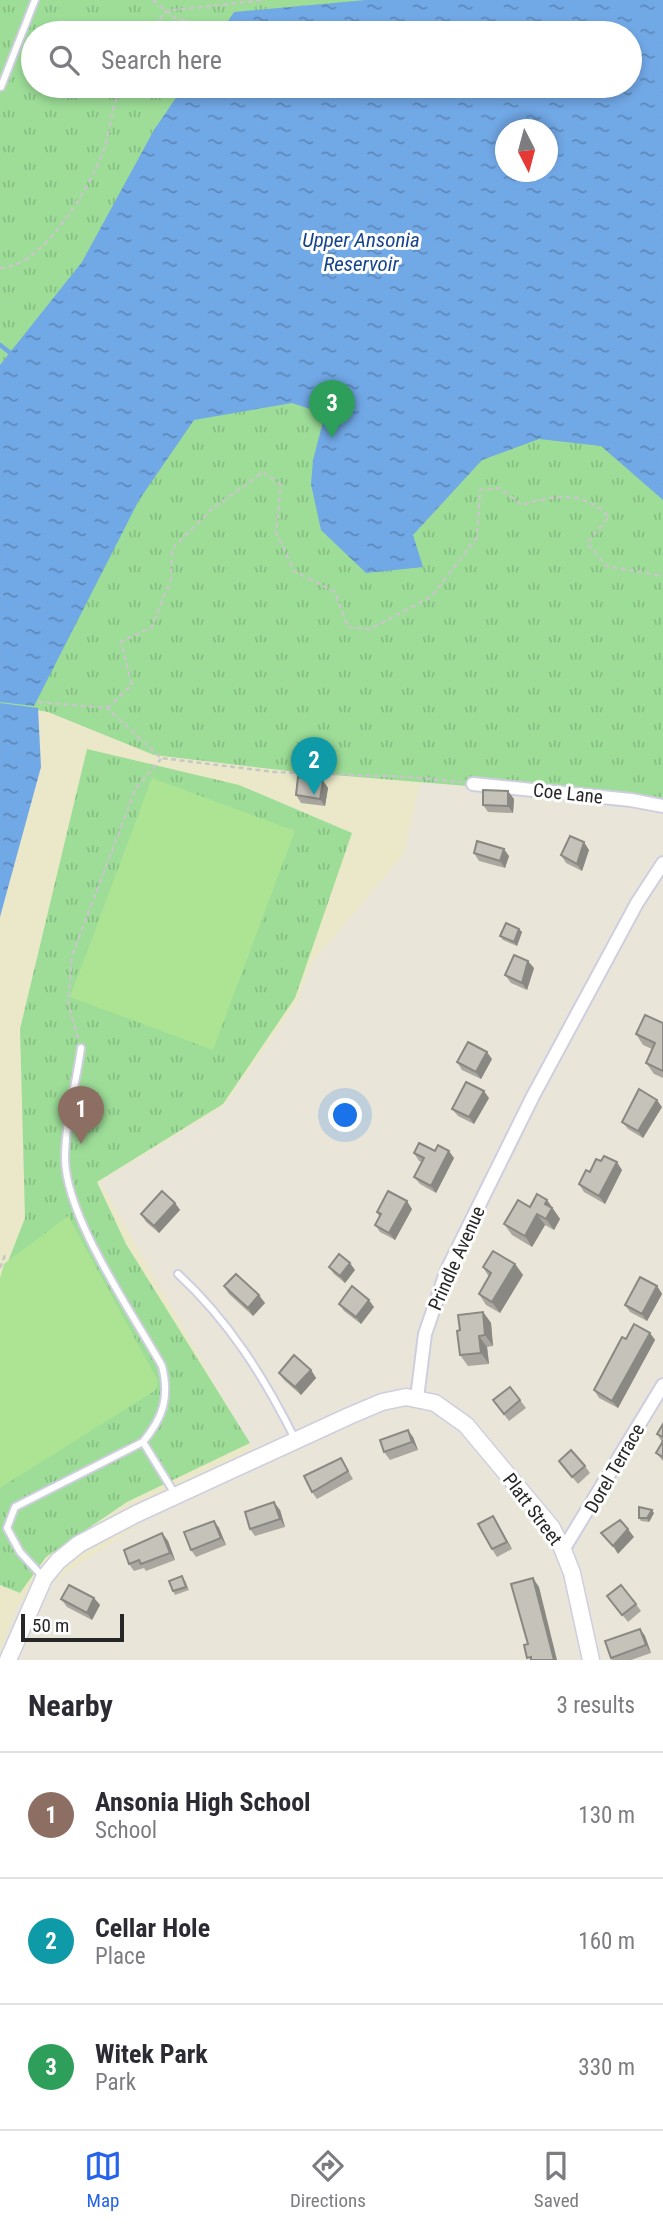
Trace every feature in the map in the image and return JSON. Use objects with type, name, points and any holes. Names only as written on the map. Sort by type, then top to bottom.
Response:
[{"type":"main road","points":[[8,1660],[44,1578],[58,1561],[79,1544],[176,1496],[382,1402],[397,1398],[417,1398]]},
{"type":"main road","name":"Platt Street","points":[[417,1398],[435,1402],[466,1425],[552,1528],[572,1573],[591,1660]]},
{"type":"street","name":"Coe Lane","points":[[473,783],[663,806]]},
{"type":"street","name":"Prindle Avenue","points":[[417,1398],[425,1334],[447,1270],[533,1097],[638,903],[663,863]]},
{"type":"street","name":"Dorel Terrace","points":[[563,1550],[663,1385]]},
{"type":"lane","points":[[27,21],[35,0]]},
{"type":"lane","points":[[1,87],[21,36]]},
{"type":"lane","points":[[44,1578],[20,1552],[7,1528],[16,1507],[143,1442],[165,1407],[167,1386],[162,1366],[95,1248],[73,1197],[65,1160],[81,1048]]},
{"type":"lane","points":[[178,1274],[209,1303],[267,1382],[296,1441]]},
{"type":"lane","points":[[143,1442],[176,1496]]},
{"type":"path","points":[[153,0],[184,21]]},
{"type":"path","points":[[158,21],[166,11],[262,0]]},
{"type":"path","points":[[0,268],[14,266],[61,226],[92,180],[104,149],[112,109],[117,98]]},
{"type":"path","points":[[107,708],[132,685],[121,642],[152,627],[172,579],[172,549],[212,509],[263,472],[281,485],[276,532],[294,571],[335,593],[348,627],[370,629],[431,597],[477,537],[480,490],[500,488],[522,505],[557,494],[596,502],[609,517],[587,543],[607,566],[663,576]]},
{"type":"path","points":[[38,702],[107,708],[161,758],[274,772],[412,777],[473,783]]},
{"type":"path","points":[[81,1048],[68,1003],[72,956],[136,788],[161,758]]},
{"type":"path","points":[[0,1268],[5,1255]]},
{"type":"shaded area","points":[[0,704],[48,712],[154,755],[421,782],[403,855],[311,964],[298,1001],[225,1105],[100,1182],[252,1449],[18,1605],[0,1653]]},
{"type":"green space","points":[[0,0],[663,0],[663,802],[297,772],[154,755],[48,712],[0,704]]},
{"type":"green space","points":[[87,749],[239,785],[352,833],[295,998],[223,1104],[97,1182],[126,1244],[250,1443],[127,1502],[46,1557],[20,1593],[0,1585],[0,1282],[25,1218],[20,1029]]},
{"type":"green space","points":[[152,778],[295,831],[213,1050],[70,997]]},
{"type":"green space","points":[[68,1216],[158,1381],[156,1390],[0,1488],[0,1278],[4,1264]]},
{"type":"water","name":"Upper Ansonia Reservoir","points":[[366,0],[663,0],[663,500],[601,446],[539,439],[482,460],[413,535],[423,567],[366,573],[321,530],[311,484],[313,460],[325,414],[292,403],[194,420],[139,500],[34,706],[0,702],[0,365],[82,262],[154,130],[176,98],[642,98],[642,21],[228,21],[234,12]]},
{"type":"water","points":[[0,703],[38,708],[41,767],[0,917]]},
{"type":"building","points":[[298,777],[323,781],[320,799],[296,795]]},
{"type":"building","points":[[483,790],[508,791],[508,806],[483,805]]},
{"type":"building","points":[[570,836],[584,842],[577,864],[561,855]]},
{"type":"building","points":[[477,841],[504,849],[500,861],[474,853]]},
{"type":"building","points":[[506,923],[519,929],[514,942],[500,936]]},
{"type":"building","points":[[514,955],[528,961],[522,983],[505,975]]},
{"type":"building","points":[[645,1015],[663,1023],[663,1071],[646,1063],[655,1043],[636,1034]]},
{"type":"building","points":[[468,1042],[487,1052],[476,1072],[457,1062]]},
{"type":"building","points":[[466,1082],[484,1091],[469,1117],[452,1109]]},
{"type":"building","points":[[639,1089],[657,1100],[638,1131],[622,1122]]},
{"type":"building","points":[[419,1143],[435,1151],[438,1145],[449,1151],[431,1186],[414,1177],[424,1158],[414,1153]]},
{"type":"building","points":[[604,1156],[617,1162],[599,1196],[579,1184],[586,1170],[590,1172],[596,1159],[601,1161]]},
{"type":"building","points":[[162,1191],[175,1203],[154,1226],[141,1214]]},
{"type":"building","points":[[388,1191],[407,1201],[389,1233],[375,1225],[381,1214],[377,1212]]},
{"type":"building","points":[[537,1194],[547,1200],[545,1204],[552,1208],[546,1219],[537,1214],[525,1236],[504,1224],[518,1200],[530,1207]]},
{"type":"building","points":[[493,1251],[515,1264],[492,1302],[479,1294],[491,1273],[483,1267]]},
{"type":"building","points":[[339,1254],[350,1263],[340,1276],[329,1267]]},
{"type":"building","points":[[236,1274],[259,1295],[248,1308],[224,1286]]},
{"type":"building","points":[[640,1277],[657,1286],[642,1314],[625,1305]]},
{"type":"building","points":[[352,1286],[369,1300],[356,1317],[339,1304]]},
{"type":"building","points":[[483,1312],[485,1335],[479,1336],[481,1353],[460,1355],[458,1315]]},
{"type":"building","points":[[634,1324],[650,1333],[612,1401],[594,1390],[622,1337],[626,1339]]},
{"type":"building","points":[[294,1355],[311,1370],[295,1387],[279,1373]]},
{"type":"building","points":[[510,1387],[520,1400],[504,1414],[493,1400]]},
{"type":"building","points":[[663,1424],[663,1437],[657,1434]]},
{"type":"building","points":[[408,1430],[412,1442],[384,1452],[380,1440]]},
{"type":"building","points":[[663,1441],[663,1457],[656,1453]]},
{"type":"building","points":[[571,1450],[585,1466],[572,1477],[559,1461]]},
{"type":"building","points":[[341,1458],[348,1471],[312,1492],[304,1476]]},
{"type":"building","points":[[274,1502],[280,1519],[250,1529],[245,1512]]},
{"type":"building","points":[[639,1507],[652,1510],[647,1518],[639,1518]]},
{"type":"building","points":[[493,1516],[507,1542],[492,1549],[478,1524]]},
{"type":"building","points":[[620,1520],[628,1529],[613,1546],[601,1533]]},
{"type":"building","points":[[214,1521],[221,1538],[191,1550],[184,1532]]},
{"type":"building","points":[[162,1533],[170,1553],[141,1564],[139,1560],[129,1564],[124,1550]]},
{"type":"building","points":[[182,1576],[186,1587],[173,1591],[169,1581]]},
{"type":"building","points":[[533,1578],[554,1660],[527,1658],[524,1645],[528,1644],[511,1584]]},
{"type":"building","points":[[69,1585],[94,1598],[87,1613],[61,1599]]},
{"type":"building","points":[[621,1585],[636,1604],[622,1615],[607,1596]]},
{"type":"building","points":[[640,1629],[646,1645],[611,1658],[605,1641]]},
{"type":"waterway","points":[[0,345],[13,355]]},
{"type":"place","name":"Witek Park","points":[[332,438]]},
{"type":"place","name":"Cellar Hole","points":[[314,795]]},
{"type":"place","name":"Ansonia High School","points":[[81,1144]]}]
